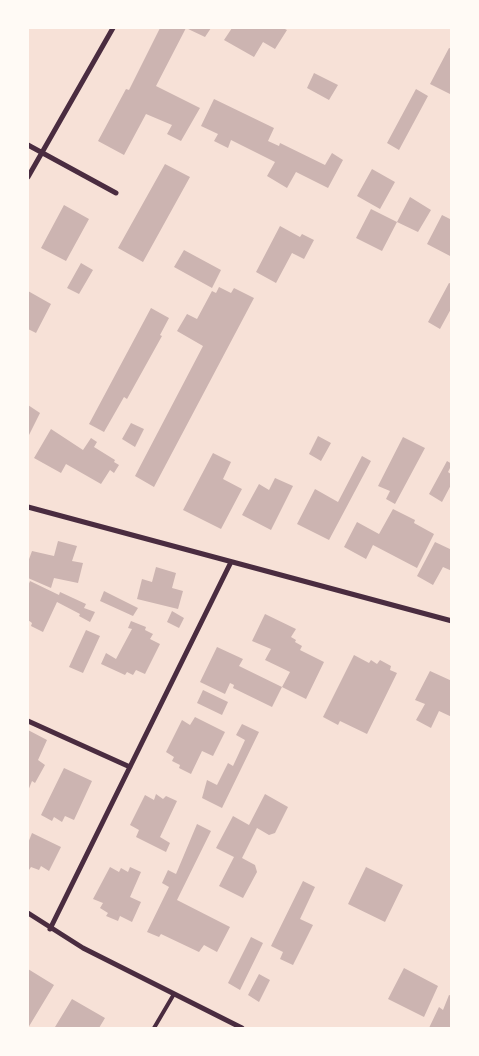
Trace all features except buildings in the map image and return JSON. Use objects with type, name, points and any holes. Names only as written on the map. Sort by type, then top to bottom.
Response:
[{"type":"street","points":[[28,177],[112,28]]},
{"type":"street","points":[[28,145],[116,193]]},
{"type":"street","points":[[28,509],[452,621]]},
{"type":"street","points":[[50,929],[231,562]]},
{"type":"street","points":[[28,721],[130,767]]},
{"type":"street","points":[[28,913],[82,948],[242,1028]]},
{"type":"lane","points":[[154,1028],[174,994]]}]
